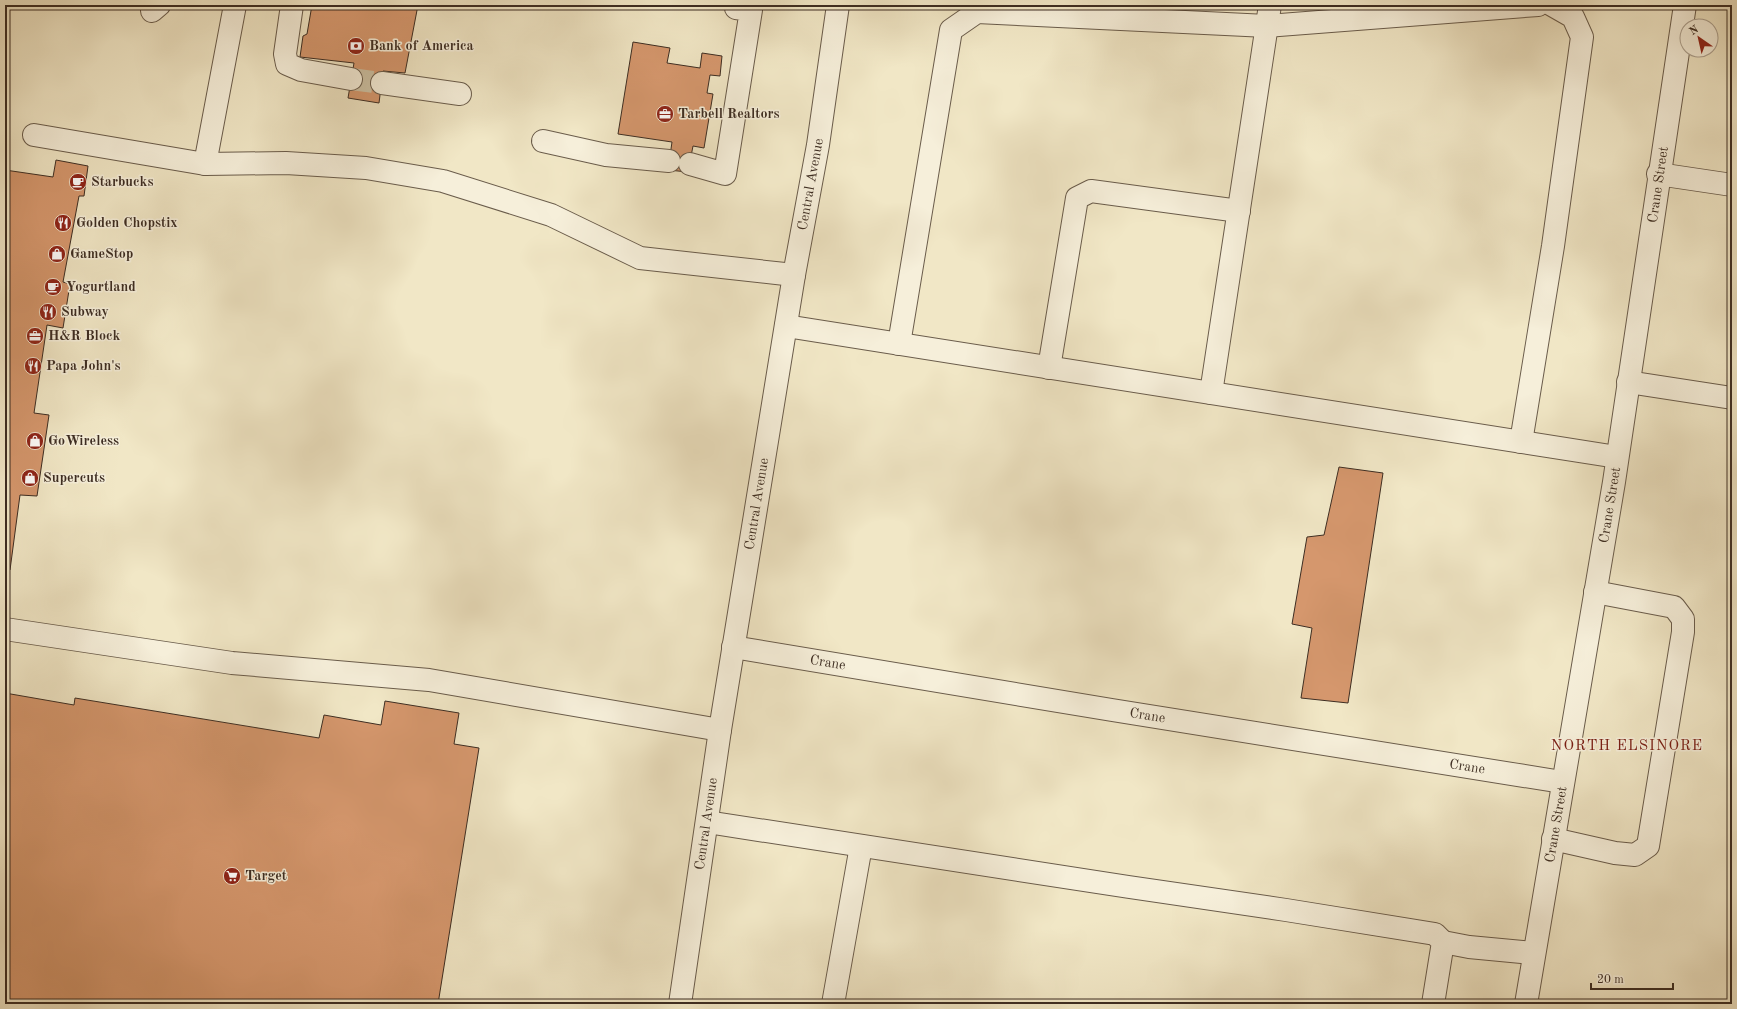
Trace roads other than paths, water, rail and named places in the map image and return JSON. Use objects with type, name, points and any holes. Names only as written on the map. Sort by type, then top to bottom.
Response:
[{"type":"street","points":[[205,164],[235,5]]},
{"type":"street","points":[[292,5],[285,54],[287,64],[301,70],[351,79]]},
{"type":"street","name":"Central Avenue","points":[[680,1004],[733,647],[794,275],[818,145],[838,5]]},
{"type":"street","points":[[899,344],[951,30],[978,12],[1268,15],[1538,5]]},
{"type":"street","points":[[1521,442],[1552,246],[1582,37],[1573,17],[1552,5]]},
{"type":"street","name":"Crane Street","points":[[1526,1004],[1533,953],[1617,457],[1684,5]]},
{"type":"street","points":[[543,141],[606,155],[679,163],[725,174],[751,10],[736,8]]},
{"type":"street","points":[[1211,393],[1268,15]]},
{"type":"street","points":[[382,83],[460,94]]},
{"type":"street","points":[[34,135],[205,164],[286,163],[366,168],[444,181],[551,215],[640,258],[794,275]]},
{"type":"street","points":[[1658,174],[1732,186]]},
{"type":"street","points":[[1049,368],[1077,198],[1092,192],[1239,211]]},
{"type":"street","points":[[786,326],[1617,457]]},
{"type":"street","points":[[1628,382],[1732,398]]},
{"type":"street","points":[[1553,839],[1615,853],[1634,855],[1648,846],[1683,632],[1683,619],[1674,607],[1595,592]]},
{"type":"street","points":[[5,629],[232,663],[429,680],[720,730]]},
{"type":"street","name":"Crane","points":[[733,647],[1112,710],[1562,782]]},
{"type":"street","points":[[707,822],[1435,934],[1443,942],[1469,947],[1533,953]]},
{"type":"street","points":[[833,1004],[861,846]]},
{"type":"street","points":[[1433,1004],[1443,942]]},
{"type":"tunnel","points":[[351,79],[382,83]]},
{"type":"place","name":"Bank of America","points":[[356,46]]},
{"type":"place","name":"Tarbell Realtors","points":[[665,114]]},
{"type":"place","name":"Starbucks","points":[[78,182]]},
{"type":"place","name":"Golden Chopstix","points":[[63,223]]},
{"type":"place","name":"GameStop","points":[[57,254]]},
{"type":"place","name":"Yogurtland","points":[[53,287]]},
{"type":"place","name":"Subway","points":[[48,312]]},
{"type":"place","name":"H&R Block","points":[[35,336]]},
{"type":"place","name":"Papa John's","points":[[33,366]]},
{"type":"place","name":"GoWireless","points":[[35,441]]},
{"type":"place","name":"Supercuts","points":[[30,478]]},
{"type":"place","name":"Target","points":[[232,876]]},
{"type":"district","name":"NORTH ELSINORE","points":[[1627,746]]}]
